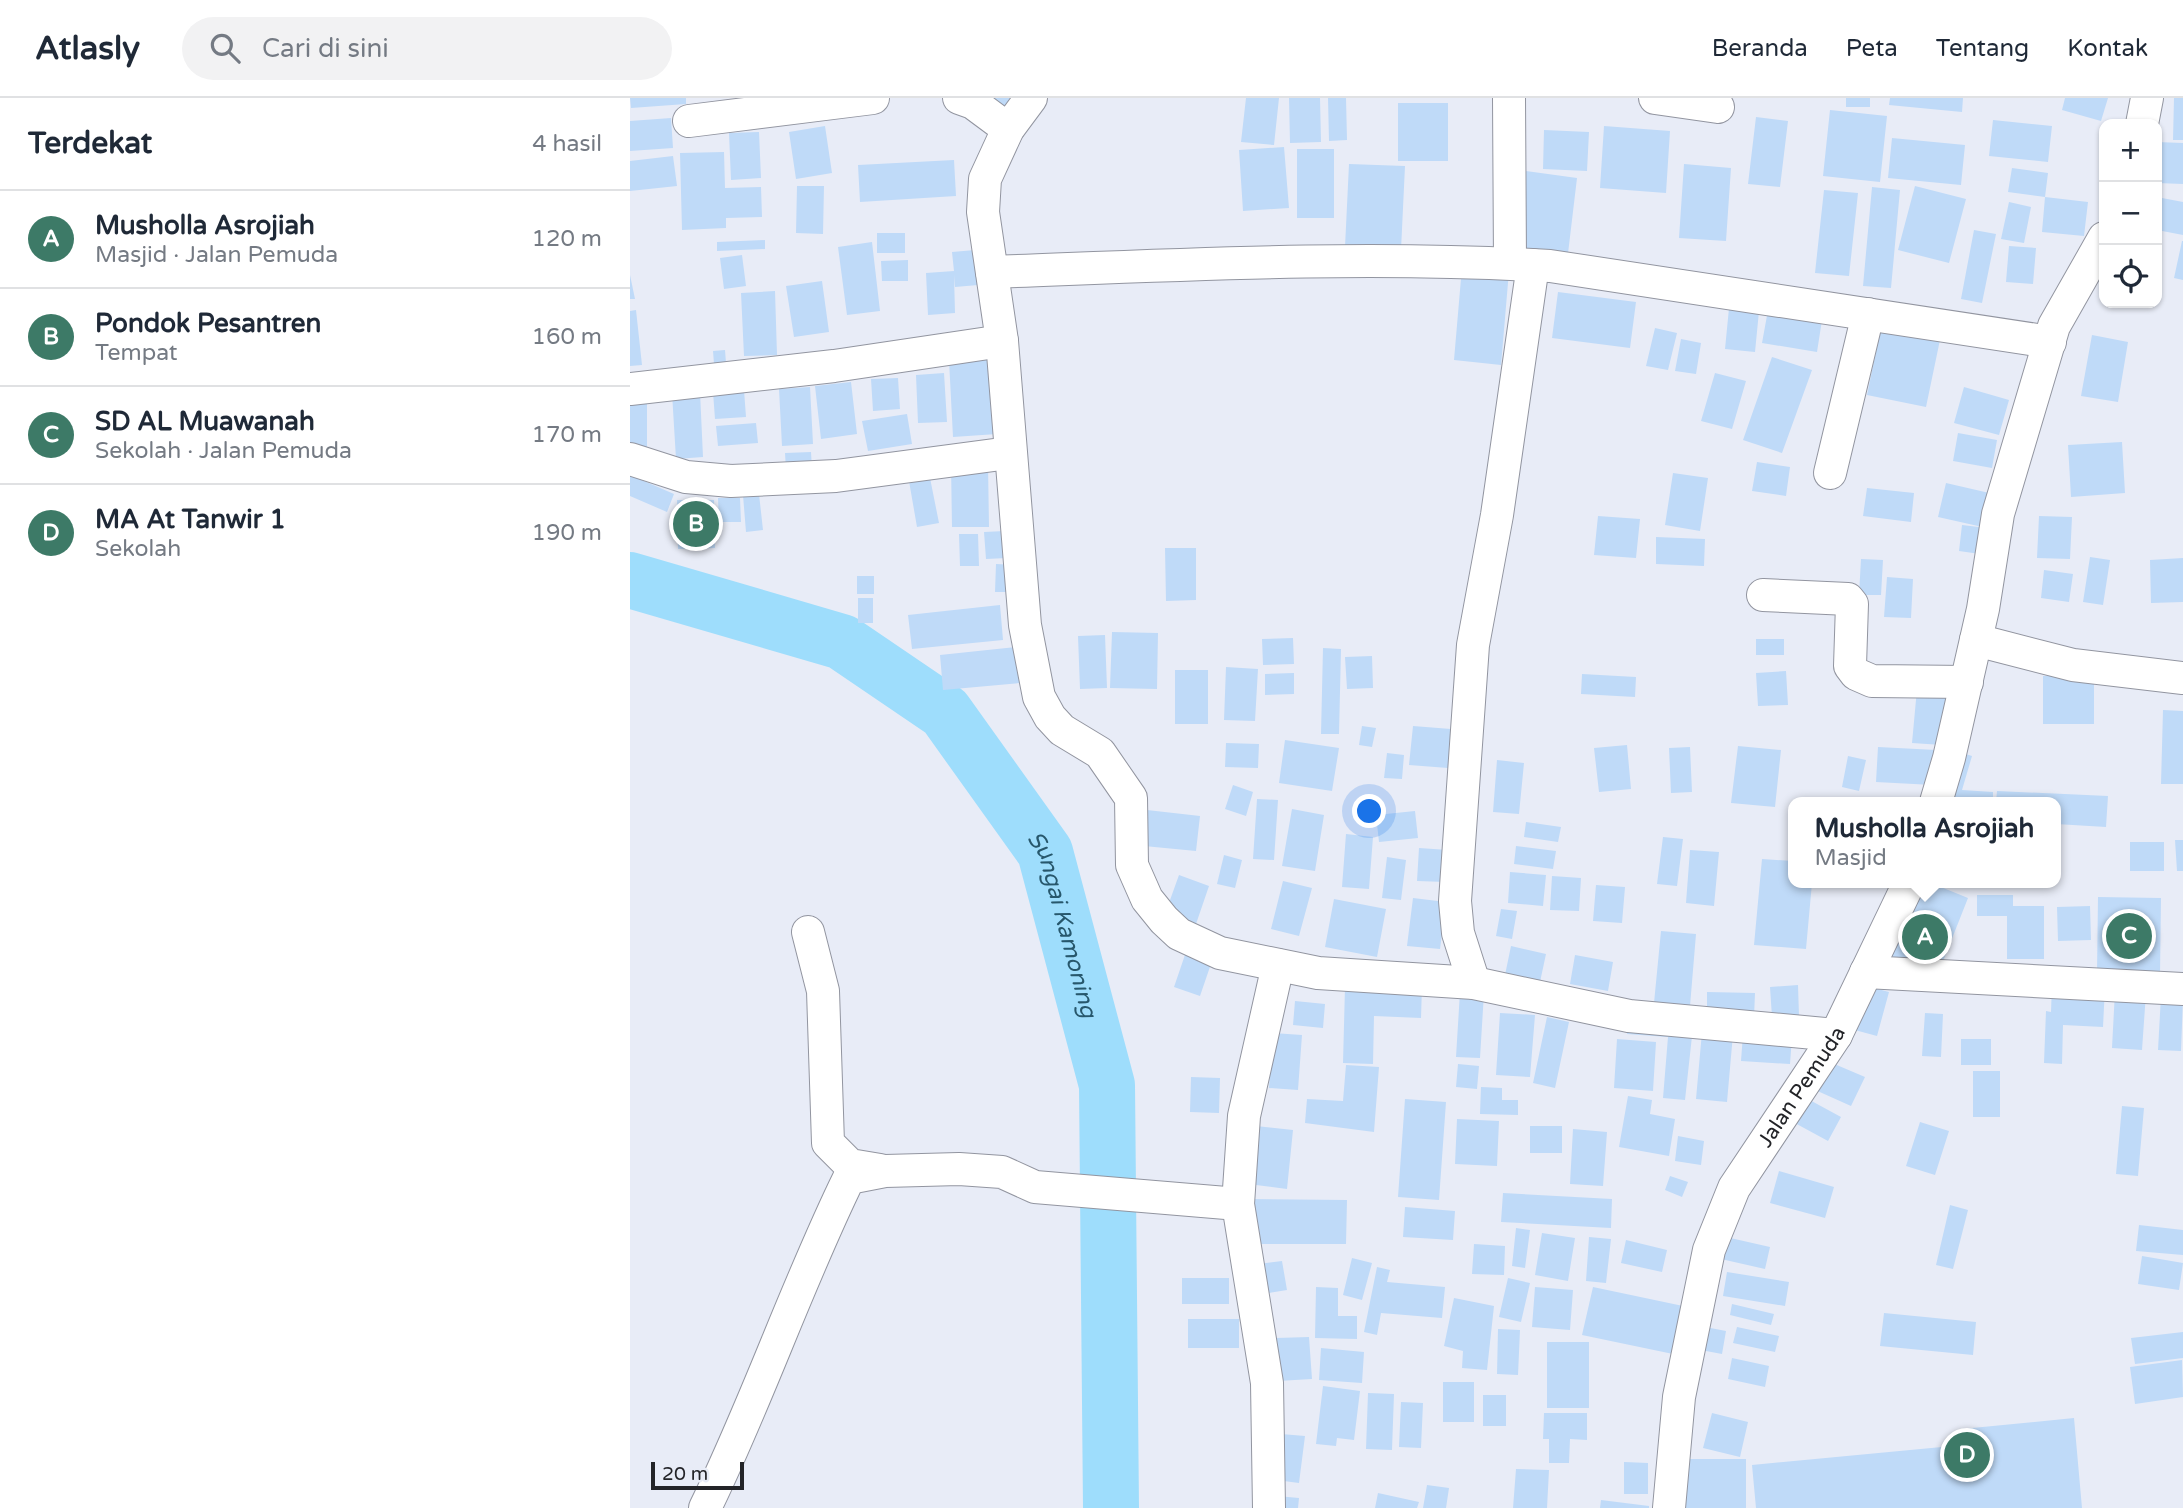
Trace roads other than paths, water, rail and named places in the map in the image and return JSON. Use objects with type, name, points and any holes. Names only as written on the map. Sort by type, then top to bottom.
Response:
[{"type":"street","points":[[688,121],[873,98]]},
{"type":"street","points":[[959,98],[973,103],[1008,130]]},
{"type":"street","points":[[1031,98],[1008,130],[985,179],[984,212],[1002,341],[1025,625],[1039,697],[1062,730],[1100,753],[1131,798],[1132,865],[1147,899],[1164,920],[1179,934],[1220,953],[1318,974],[1474,983],[1629,1016],[1836,1035]]},
{"type":"street","points":[[1474,983],[1458,933],[1455,901],[1473,646],[1497,515],[1522,264],[1509,98]]},
{"type":"street","points":[[1656,98],[1718,107]]},
{"type":"street","points":[[2143,119],[2147,98]]},
{"type":"street","points":[[1937,797],[1967,682],[1998,514],[2052,334],[2101,245]]},
{"type":"street","points":[[992,272],[1272,261],[1522,264],[1868,314],[2052,334]]},
{"type":"street","points":[[1830,473],[1868,314]]},
{"type":"street","points":[[630,389],[834,366],[1002,341]]},
{"type":"street","points":[[630,459],[686,477],[731,481],[836,476],[1009,453]]},
{"type":"street","points":[[1763,595],[1848,599],[1852,604],[1850,666],[1865,679],[1967,682]]},
{"type":"street","points":[[1976,640],[2073,665],[2183,678]]},
{"type":"street","name":"Jalan Pemuda","points":[[1669,1508],[1679,1396],[1709,1250],[1734,1188],[1836,1035],[1907,888]]},
{"type":"street","points":[[808,932],[823,991],[828,1143],[850,1165],[885,1171]]},
{"type":"street","points":[[1269,1508],[1267,1383],[1238,1204],[1244,1116],[1278,965]]},
{"type":"street","points":[[1866,972],[2183,989]]},
{"type":"street","points":[[705,1508],[741,1436],[818,1243],[849,1178],[885,1171],[960,1169],[1002,1172],[1035,1186],[1238,1204]]},
{"type":"waterway","name":"Sungai Kamoning","points":[[630,580],[842,642],[945,712],[1045,852],[1107,1085],[1111,1508]]},
{"type":"place","name":"Pondok Pesantren","points":[[696,524]]},
{"type":"place","name":"SD AL Muawanah","points":[[2129,936]]},
{"type":"place","name":"Musholla Asrojiah","points":[[1925,937]]},
{"type":"place","name":"MA At Tanwir 1","points":[[1967,1455]]}]
